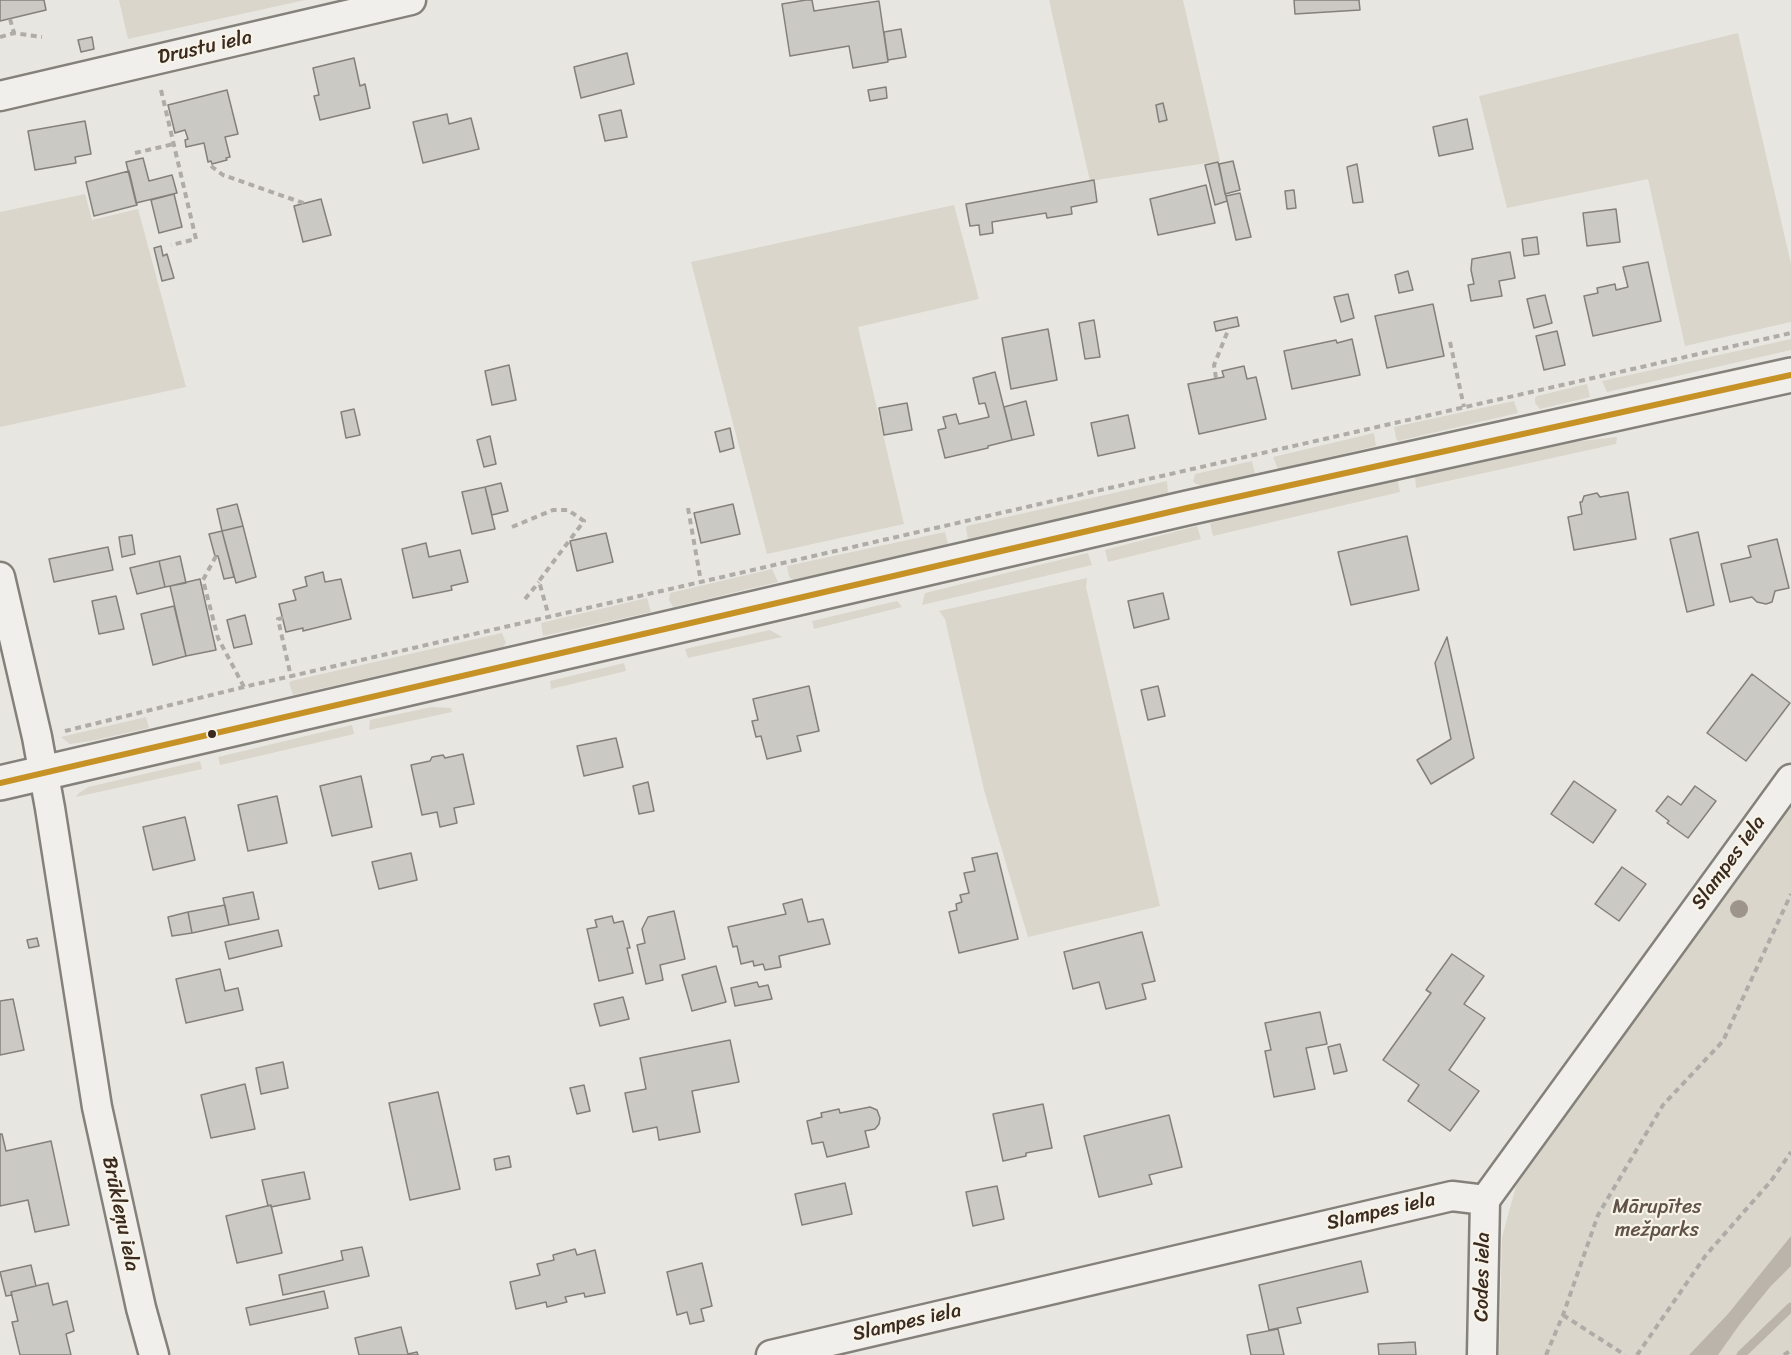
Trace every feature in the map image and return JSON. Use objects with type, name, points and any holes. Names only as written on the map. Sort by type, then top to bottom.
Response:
[{"type":"main road","points":[[0,783],[1164,513],[1791,375]]},
{"type":"street","name":"Drustu iela","points":[[0,96],[411,0]]},
{"type":"street","name":"Brūkleņu iela","points":[[0,578],[37,737],[97,1107],[141,1308],[154,1355]]},
{"type":"street","name":"Slampes iela","points":[[771,1355],[1452,1196],[1485,1200],[1791,779]]},
{"type":"street","name":"Codes iela","points":[[1482,1355],[1485,1200]]},
{"type":"path","points":[[10,19],[14,33]]},
{"type":"path","points":[[0,37],[14,33],[42,37]]},
{"type":"path","points":[[154,60],[196,239],[171,245]]},
{"type":"path","points":[[135,153],[174,144]]},
{"type":"path","points":[[211,166],[223,175],[306,204]]},
{"type":"path","points":[[1216,378],[1214,365],[1229,328]]},
{"type":"path","points":[[37,737],[244,687],[1791,333]]},
{"type":"path","points":[[1450,342],[1464,407]]},
{"type":"path","points":[[688,508],[701,582]]},
{"type":"path","points":[[512,527],[553,510],[568,510],[584,521],[525,599]]},
{"type":"path","points":[[216,556],[203,580],[218,638],[244,687]]},
{"type":"path","points":[[539,581],[549,617]]},
{"type":"path","points":[[283,618],[278,619],[291,677]]},
{"type":"path","points":[[1546,1355],[1563,1316],[1598,1215],[1663,1105],[1723,1041],[1791,894]]},
{"type":"path","points":[[1637,1355],[1706,1255],[1771,1181],[1791,1152]]},
{"type":"path","points":[[1563,1316],[1625,1355]]},
{"type":"path","points":[[1784,1355],[1791,1350]]},
{"type":"green space","points":[[119,0],[305,0],[128,39]]},
{"type":"green space","points":[[1049,0],[1183,0],[1220,161],[1090,181]]},
{"type":"green space","points":[[1738,33],[1791,264],[1791,322],[1685,346],[1648,179],[1507,208],[1479,96]]},
{"type":"green space","points":[[85,194],[92,220],[138,209],[186,387],[0,427],[0,212]]},
{"type":"green space","points":[[954,205],[979,299],[858,327],[904,524],[767,554],[691,262]]},
{"type":"green space","points":[[1791,339],[1791,350],[1607,392],[1602,381]]},
{"type":"green space","points":[[1587,384],[1590,397],[1540,409],[1535,403],[1537,396]]},
{"type":"green space","points":[[1514,401],[1518,413],[1398,441],[1396,438],[1394,427]]},
{"type":"green space","points":[[1374,433],[1376,446],[1278,469],[1273,457]]},
{"type":"green space","points":[[1617,437],[1616,444],[1416,488],[1415,475],[1546,445]]},
{"type":"green space","points":[[1252,461],[1255,474],[1201,486],[1193,482],[1195,474]]},
{"type":"green space","points":[[1397,477],[1400,492],[1213,536],[1210,523]]},
{"type":"green space","points":[[1167,481],[1168,493],[968,540],[967,526]]},
{"type":"green space","points":[[1197,526],[1201,539],[1108,562],[1105,550]]},
{"type":"green space","points":[[945,532],[948,544],[792,580],[789,576],[787,566]]},
{"type":"green space","points":[[1088,553],[1092,565],[922,605],[925,593]]},
{"type":"green space","points":[[772,569],[778,582],[673,607],[669,600],[670,593]]},
{"type":"green space","points":[[1087,578],[1086,587],[1160,906],[1028,937],[984,790],[945,619],[939,611]]},
{"type":"green space","points":[[647,598],[651,612],[543,636],[541,623]]},
{"type":"green space","points":[[897,601],[902,607],[814,629],[812,621]]},
{"type":"green space","points":[[770,630],[782,637],[688,658],[685,649]]},
{"type":"green space","points":[[502,633],[506,643],[503,647],[293,695],[289,683],[291,681]]},
{"type":"green space","points":[[624,663],[626,671],[551,689],[550,681]]},
{"type":"green space","points":[[432,707],[451,708],[452,712],[369,730],[370,720]]},
{"type":"green space","points":[[146,717],[149,728],[70,744],[61,737]]},
{"type":"green space","points":[[352,725],[354,734],[220,765],[218,757]]},
{"type":"green space","points":[[200,761],[202,769],[76,797],[88,787]]},
{"type":"green space","name":"Mārupītes mežparks","points":[[1791,800],[1791,1355],[1499,1355],[1502,1237],[1516,1186],[1586,1087],[1584,1084]]},
{"type":"shaded area","points":[[1791,1236],[1791,1266],[1770,1287],[1718,1355],[1689,1355],[1728,1314]]},
{"type":"building","points":[[0,0],[44,0],[46,10],[0,21]]},
{"type":"building","points":[[812,0],[814,11],[879,1],[888,62],[853,68],[849,46],[790,56],[782,4]]},
{"type":"building","points":[[1294,0],[1359,0],[1360,10],[1295,14]]},
{"type":"building","points":[[901,29],[906,57],[888,60],[884,32]]},
{"type":"building","points":[[92,37],[94,49],[81,52],[78,40]]},
{"type":"building","points":[[627,53],[634,84],[581,98],[574,67]]},
{"type":"building","points":[[354,58],[360,86],[365,84],[370,108],[320,120],[314,96],[319,95],[313,68]]},
{"type":"building","points":[[886,87],[887,98],[870,101],[868,90]]},
{"type":"building","points":[[227,90],[238,134],[225,137],[230,157],[212,164],[211,161],[208,162],[204,143],[186,147],[185,140],[188,139],[185,130],[175,133],[168,105]]},
{"type":"building","points":[[1163,103],[1167,120],[1159,122],[1156,105]]},
{"type":"building","points":[[621,110],[627,137],[605,141],[599,115]]},
{"type":"building","points":[[447,114],[449,124],[471,118],[479,149],[423,163],[413,122]]},
{"type":"building","points":[[1467,119],[1473,149],[1439,156],[1433,127]]},
{"type":"building","points":[[85,121],[91,154],[75,157],[76,163],[35,170],[28,131]]},
{"type":"building","points":[[143,158],[149,181],[172,175],[177,193],[136,203],[126,162]]},
{"type":"building","points":[[1233,161],[1240,190],[1225,194],[1219,164]]},
{"type":"building","points":[[1218,162],[1227,201],[1215,205],[1205,165]]},
{"type":"building","points":[[1357,164],[1363,202],[1353,203],[1347,167]]},
{"type":"building","points":[[129,171],[137,205],[94,216],[86,182]]},
{"type":"building","points":[[1094,180],[1097,202],[1071,207],[1072,214],[1047,218],[1046,213],[992,222],[993,233],[980,235],[979,225],[970,226],[966,204]]},
{"type":"building","points":[[1206,185],[1215,223],[1158,235],[1150,199]]},
{"type":"building","points":[[1294,190],[1296,208],[1287,209],[1285,191]]},
{"type":"building","points":[[1240,193],[1251,237],[1236,240],[1226,196]]},
{"type":"building","points":[[174,194],[182,227],[159,233],[151,200]]},
{"type":"building","points":[[321,199],[331,235],[303,242],[294,206]]},
{"type":"building","points":[[1616,209],[1620,242],[1587,246],[1583,213]]},
{"type":"building","points":[[1537,237],[1539,254],[1524,256],[1522,239]]},
{"type":"building","points":[[161,246],[163,256],[167,254],[174,278],[162,281],[154,248]]},
{"type":"building","points":[[1510,252],[1515,278],[1499,281],[1502,296],[1471,301],[1468,285],[1474,284],[1471,270],[1472,259]]},
{"type":"building","points":[[1648,262],[1661,321],[1593,336],[1584,296],[1598,293],[1597,288],[1615,284],[1616,290],[1628,287],[1623,267]]},
{"type":"building","points":[[1408,271],[1413,290],[1399,293],[1395,275]]},
{"type":"building","points":[[1348,294],[1354,318],[1341,322],[1334,297]]},
{"type":"building","points":[[1545,295],[1552,323],[1534,328],[1527,299]]},
{"type":"building","points":[[1433,304],[1444,356],[1387,368],[1375,316]]},
{"type":"building","points":[[1237,317],[1239,326],[1216,331],[1214,322]]},
{"type":"building","points":[[1094,320],[1100,357],[1085,359],[1079,323]]},
{"type":"building","points":[[1048,329],[1057,380],[1011,389],[1002,338]]},
{"type":"building","points":[[1557,331],[1565,365],[1544,370],[1536,336]]},
{"type":"building","points":[[1352,339],[1360,375],[1292,389],[1284,351]]},
{"type":"building","points":[[509,365],[516,400],[492,405],[485,371]]},
{"type":"building","points":[[1244,366],[1247,379],[1256,377],[1266,419],[1199,434],[1188,384],[1224,377],[1222,371]]},
{"type":"building","points":[[995,372],[1012,440],[945,458],[938,430],[946,428],[943,417],[956,414],[959,424],[989,417],[985,403],[979,404],[973,378]]},
{"type":"building","points":[[1026,401],[1034,435],[1012,440],[1004,407]]},
{"type":"building","points":[[907,403],[912,430],[884,435],[879,408]]},
{"type":"building","points":[[354,409],[360,435],[346,438],[341,412]]},
{"type":"building","points":[[1128,415],[1135,448],[1098,456],[1091,423]]},
{"type":"building","points":[[730,428],[734,448],[720,452],[715,432]]},
{"type":"building","points":[[490,436],[496,464],[484,467],[477,440]]},
{"type":"building","points":[[501,483],[508,511],[492,515],[485,487]]},
{"type":"building","points":[[485,487],[495,529],[472,534],[462,492]]},
{"type":"building","points":[[1628,492],[1636,539],[1574,550],[1568,517],[1582,514],[1580,502],[1584,496],[1597,493],[1600,497]]},
{"type":"building","points":[[237,504],[243,526],[222,531],[217,509]]},
{"type":"building","points":[[733,504],[740,534],[701,543],[694,513]]},
{"type":"building","points":[[243,526],[256,577],[236,583],[222,531]]},
{"type":"building","points":[[222,531],[234,577],[224,579],[209,534]]},
{"type":"building","points":[[1698,532],[1714,605],[1687,612],[1670,539]]},
{"type":"building","points":[[606,533],[613,562],[577,571],[570,541]]},
{"type":"building","points":[[132,535],[135,554],[122,557],[119,537]]},
{"type":"building","points":[[1407,536],[1419,590],[1351,605],[1338,552]]},
{"type":"building","points":[[1777,539],[1789,588],[1775,591],[1772,602],[1766,604],[1757,602],[1752,597],[1730,602],[1721,564],[1751,557],[1748,546]]},
{"type":"building","points":[[426,543],[429,557],[460,550],[468,582],[451,586],[452,590],[413,598],[402,549]]},
{"type":"building","points":[[108,547],[113,570],[54,582],[49,559]]},
{"type":"building","points":[[180,556],[186,583],[165,587],[159,561]]},
{"type":"building","points":[[159,561],[165,587],[137,594],[130,568]]},
{"type":"building","points":[[323,572],[325,582],[341,579],[351,619],[303,631],[303,628],[286,632],[279,604],[296,600],[293,590],[307,586],[305,577]]},
{"type":"building","points":[[200,579],[216,650],[186,656],[170,586]]},
{"type":"building","points":[[1163,593],[1169,619],[1134,628],[1128,601]]},
{"type":"building","points":[[116,596],[124,629],[99,634],[92,601]]},
{"type":"building","points":[[174,606],[186,656],[153,665],[141,614]]},
{"type":"building","points":[[245,615],[252,644],[234,648],[227,620]]},
{"type":"building","points":[[1447,637],[1474,758],[1431,784],[1417,760],[1451,739],[1435,663]]},
{"type":"building","points":[[1752,674],[1790,703],[1746,761],[1707,733]]},
{"type":"building","points":[[809,686],[819,731],[797,736],[801,751],[767,759],[761,736],[756,737],[752,721],[758,720],[753,699]]},
{"type":"building","points":[[1158,686],[1165,716],[1148,720],[1141,690]]},
{"type":"building","points":[[616,738],[623,767],[584,776],[577,746]]},
{"type":"building","points":[[463,754],[474,804],[454,808],[457,823],[440,827],[437,812],[422,815],[411,765],[430,761],[432,757],[443,755],[445,758]]},
{"type":"building","points":[[361,776],[372,827],[332,836],[320,786]]},
{"type":"building","points":[[1574,781],[1616,810],[1593,843],[1551,814]]},
{"type":"building","points":[[648,782],[654,811],[639,814],[633,786]]},
{"type":"building","points":[[1695,786],[1716,801],[1688,838],[1667,823],[1669,821],[1656,811],[1668,796],[1681,805]]},
{"type":"building","points":[[277,796],[287,843],[248,851],[238,805]]},
{"type":"building","points":[[185,817],[195,860],[153,870],[143,827]]},
{"type":"building","points":[[411,853],[417,880],[379,889],[372,862]]},
{"type":"building","points":[[997,853],[1018,939],[959,953],[949,912],[957,910],[956,904],[962,902],[960,895],[969,893],[964,873],[975,871],[972,858]]},
{"type":"building","points":[[1622,867],[1646,884],[1619,921],[1595,904]]},
{"type":"building","points":[[253,892],[259,919],[229,925],[223,898]]},
{"type":"building","points":[[802,899],[808,922],[823,919],[830,944],[779,956],[781,967],[765,970],[763,964],[754,966],[753,961],[741,964],[737,946],[733,947],[728,927],[786,914],[783,904]]},
{"type":"building","points":[[225,905],[229,925],[192,933],[188,912]]},
{"type":"building","points":[[674,911],[685,959],[660,965],[663,980],[646,984],[637,945],[645,943],[642,929],[648,917]]},
{"type":"building","points":[[188,912],[192,933],[172,936],[168,917]]},
{"type":"building","points":[[612,916],[614,923],[623,921],[633,973],[599,981],[587,929],[597,927],[595,920]]},
{"type":"building","points":[[278,930],[282,946],[229,959],[225,942]]},
{"type":"building","points":[[1142,932],[1155,981],[1142,984],[1146,999],[1106,1009],[1099,982],[1073,989],[1064,952]]},
{"type":"building","points":[[37,938],[39,946],[29,948],[27,940]]},
{"type":"building","points":[[1452,954],[1484,976],[1464,1004],[1485,1018],[1449,1070],[1479,1091],[1450,1131],[1408,1101],[1419,1085],[1383,1060],[1431,993],[1426,990]]},
{"type":"building","points":[[716,966],[726,1002],[692,1011],[682,975]]},
{"type":"building","points":[[220,969],[225,991],[238,988],[243,1010],[186,1023],[176,979]]},
{"type":"building","points":[[757,982],[759,987],[768,985],[772,999],[735,1006],[731,988]]},
{"type":"building","points":[[623,997],[629,1019],[600,1026],[594,1004]]},
{"type":"building","points":[[13,999],[24,1050],[0,1055],[0,1001]]},
{"type":"building","points":[[1320,1012],[1327,1044],[1306,1048],[1315,1089],[1274,1097],[1265,1051],[1271,1050],[1265,1023]]},
{"type":"building","points":[[730,1040],[739,1082],[692,1091],[700,1132],[659,1140],[657,1127],[633,1132],[625,1093],[646,1089],[640,1058]]},
{"type":"building","points":[[1340,1044],[1347,1071],[1334,1074],[1328,1047]]},
{"type":"building","points":[[283,1062],[288,1088],[261,1094],[256,1068]]},
{"type":"building","points":[[245,1084],[255,1129],[211,1138],[201,1095]]},
{"type":"building","points":[[584,1085],[590,1111],[577,1114],[570,1088]]},
{"type":"building","points":[[438,1092],[460,1189],[410,1200],[389,1103]]},
{"type":"building","points":[[1043,1104],[1052,1148],[1026,1153],[1026,1156],[1003,1161],[993,1114]]},
{"type":"building","points":[[870,1107],[877,1110],[880,1118],[875,1129],[865,1131],[869,1147],[827,1157],[823,1142],[812,1144],[807,1121],[822,1117],[821,1113],[839,1109],[840,1113]]},
{"type":"building","points":[[1169,1115],[1182,1167],[1149,1175],[1152,1184],[1099,1197],[1084,1136]]},
{"type":"building","points":[[0,1134],[2,1134],[6,1151],[51,1141],[69,1225],[35,1232],[28,1200],[0,1206]]},
{"type":"building","points":[[509,1156],[511,1167],[496,1170],[494,1159]]},
{"type":"building","points":[[304,1172],[310,1199],[268,1206],[262,1180]]},
{"type":"building","points":[[845,1183],[852,1214],[802,1225],[795,1194]]},
{"type":"building","points":[[997,1186],[1004,1219],[973,1226],[966,1192]]},
{"type":"building","points":[[271,1205],[282,1253],[237,1263],[226,1216]]},
{"type":"building","points":[[362,1247],[369,1276],[283,1295],[279,1275],[343,1260],[341,1251]]},
{"type":"building","points":[[575,1249],[577,1255],[595,1250],[605,1293],[585,1297],[584,1293],[565,1297],[567,1302],[547,1307],[546,1302],[516,1309],[510,1282],[540,1275],[537,1264],[554,1260],[553,1255]]},
{"type":"building","points":[[1361,1261],[1368,1292],[1297,1308],[1301,1323],[1269,1330],[1259,1285]]},
{"type":"building","points":[[702,1263],[712,1306],[701,1309],[704,1321],[690,1324],[687,1312],[677,1315],[667,1272]]},
{"type":"building","points":[[31,1265],[36,1286],[11,1292],[12,1295],[6,1296],[0,1272]]},
{"type":"building","points":[[48,1283],[53,1305],[67,1301],[74,1331],[66,1334],[71,1355],[20,1355],[12,1322],[18,1321],[11,1292]]},
{"type":"building","points":[[324,1291],[328,1308],[250,1325],[246,1308]]},
{"type":"building","points":[[401,1327],[408,1354],[417,1352],[418,1355],[359,1355],[355,1338]]},
{"type":"building","points":[[1278,1329],[1284,1355],[1251,1355],[1247,1335]]},
{"type":"building","points":[[1415,1342],[1416,1355],[1379,1355],[1378,1344]]},
{"type":"waterway","points":[[1741,1355],[1791,1307]]},
{"type":"transit line","points":[[0,783],[1187,508],[1791,375]]}]
